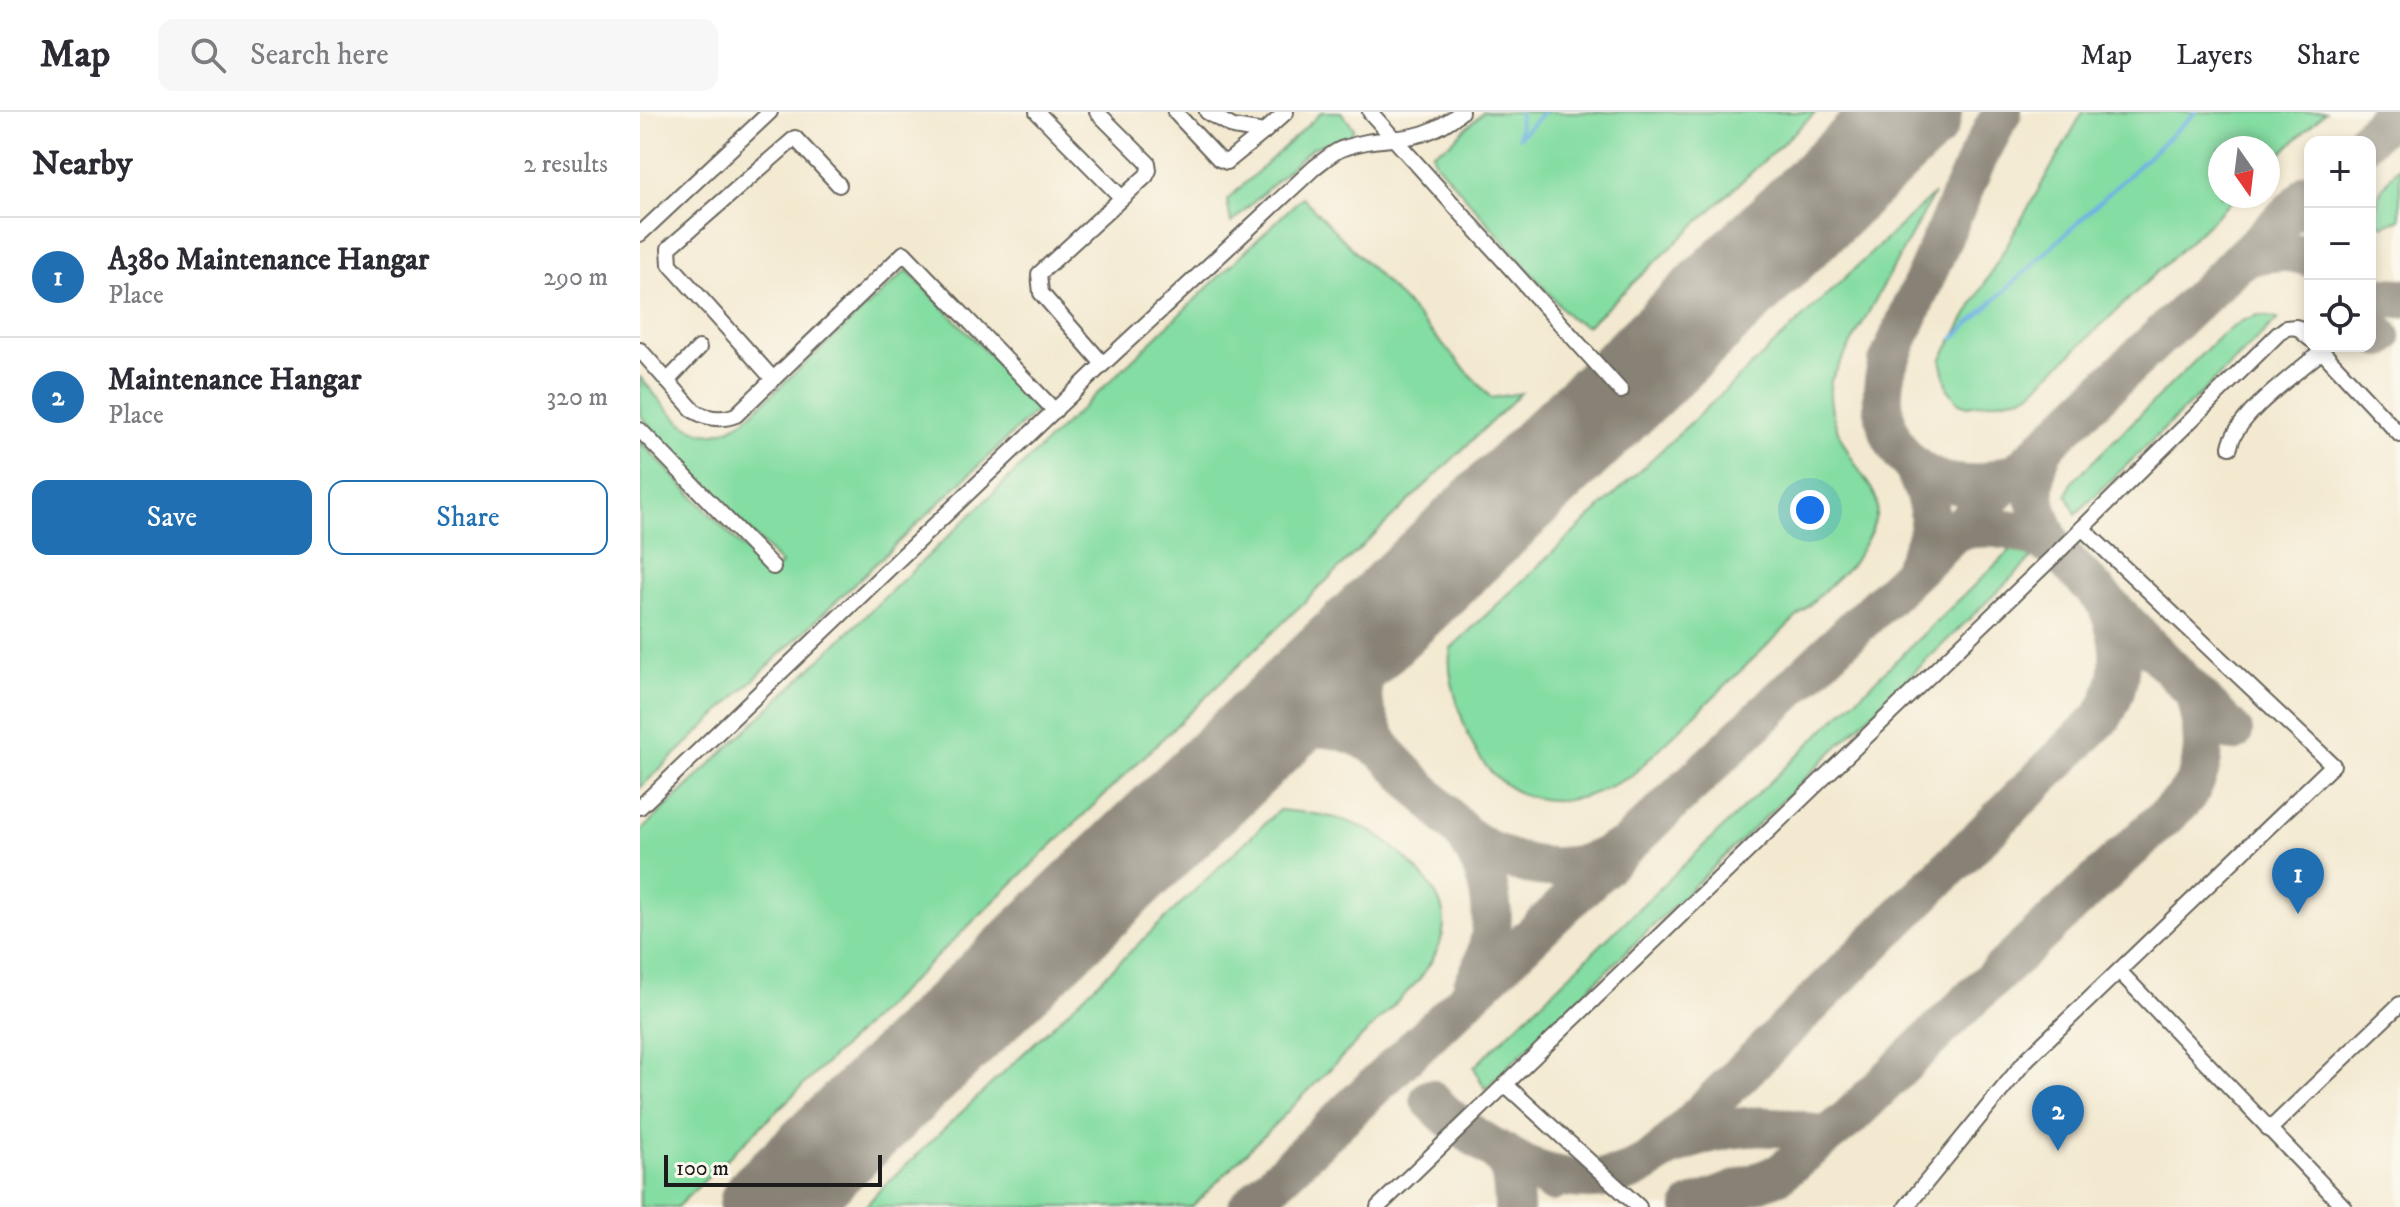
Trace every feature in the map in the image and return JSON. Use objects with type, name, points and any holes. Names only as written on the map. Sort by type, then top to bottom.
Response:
[{"type":"lane","points":[[640,234],[770,112]]},
{"type":"lane","points":[[1037,112],[1122,198]]},
{"type":"lane","points":[[1097,112],[1148,163],[1149,170],[1039,274],[1041,293],[1103,364]]},
{"type":"lane","points":[[1175,112],[1219,159],[1227,162],[1286,112]]},
{"type":"lane","points":[[1207,112],[1233,127],[1264,132]]},
{"type":"lane","points":[[1370,112],[1621,391]]},
{"type":"lane","points":[[640,807],[1103,364],[1315,167],[1339,150],[1365,143],[1425,135],[1461,112]]},
{"type":"lane","points":[[773,379],[670,264],[669,248],[795,138],[839,185]]},
{"type":"lane","points":[[640,350],[694,411],[705,417],[726,419],[736,415],[904,253],[1055,411]]},
{"type":"lane","points":[[1378,1207],[2082,528],[2278,334],[2286,328],[2296,327],[2304,334]]},
{"type":"lane","points":[[667,381],[699,348]]},
{"type":"lane","points":[[2230,447],[2244,419],[2316,352]]},
{"type":"lane","points":[[2324,352],[2400,435]]},
{"type":"lane","points":[[640,430],[773,567]]},
{"type":"lane","points":[[1906,1207],[2027,1059],[2333,765],[2082,528]]},
{"type":"lane","points":[[2119,971],[2344,1207]]},
{"type":"lane","points":[[2269,1130],[2400,1004]]},
{"type":"lane","points":[[1506,1085],[1639,1207]]},
{"type":"green space","points":[[1322,112],[1341,112],[1354,128],[1351,135],[1312,148],[1231,223],[1227,200]]},
{"type":"green space","points":[[1483,112],[1816,112],[1587,326],[1571,319],[1436,163],[1432,153],[1449,144]]},
{"type":"green space","points":[[2083,112],[2325,112],[2280,155],[2280,136],[2208,136],[2208,208],[2224,208],[2030,393],[1967,406],[1959,403],[1948,389],[1941,360]]},
{"type":"green space","points":[[2400,166],[2400,219],[2383,226],[2377,221],[2376,212],[2384,185]]},
{"type":"green space","points":[[1934,194],[1831,380],[1831,405],[1837,429],[1877,501],[1872,529],[1853,563],[1630,777],[1586,796],[1556,800],[1518,792],[1502,782],[1478,754],[1468,735],[1452,682],[1451,648]]},
{"type":"green space","points":[[1302,197],[1408,306],[1491,398],[1521,393],[677,1207],[640,1207],[640,832]]},
{"type":"green space","points":[[907,270],[1040,407],[640,788],[640,441],[770,576],[781,564],[640,415],[640,377],[685,425],[708,433],[726,430],[743,421]]},
{"type":"green space","points":[[2258,315],[2278,319],[2076,514],[2067,495],[2072,482],[2221,335]]},
{"type":"green space","points":[[2017,544],[2038,552],[1485,1089],[1474,1067]]},
{"type":"green space","points":[[1279,810],[1344,820],[1388,843],[1424,877],[1434,892],[1441,905],[1443,933],[1430,964],[1418,981],[1192,1207],[865,1207],[878,1192]]},
{"type":"waterway","points":[[1519,135],[1520,112]]},
{"type":"waterway","points":[[1519,137],[1544,112]]},
{"type":"waterway","points":[[1954,338],[2196,112]]},
{"type":"taxiway","points":[[2002,112],[1976,161],[1888,363],[1883,385],[1883,406],[1887,426],[1896,445],[1923,473],[1966,485],[1984,483],[2014,473]]},
{"type":"taxiway","points":[[2369,136],[2394,112]]},
{"type":"taxiway","points":[[1248,1207],[2304,199]]},
{"type":"taxiway","points":[[2237,262],[2273,252],[2304,256]]},
{"type":"taxiway","points":[[2376,296],[2400,298]]},
{"type":"taxiway","points":[[2376,332],[2381,337]]},
{"type":"taxiway","points":[[2045,445],[2036,472],[2035,497],[2054,548],[2233,732]]},
{"type":"taxiway","points":[[1913,465],[1928,504],[1929,515],[1926,538],[1914,566]]},
{"type":"taxiway","points":[[1955,531],[2006,529],[2054,548]]},
{"type":"taxiway","points":[[1531,1168],[1566,1177],[1600,1179],[1632,1170],[1663,1151],[2103,716],[2115,689],[2120,661],[2117,633],[2107,605]]},
{"type":"taxiway","points":[[1242,752],[1279,735],[1315,728],[1350,733],[1386,753],[1366,713],[1362,680],[1372,647],[1392,609]]},
{"type":"taxiway","points":[[1692,1207],[1779,1174],[1849,1118],[2182,801],[2197,776],[2203,750],[2195,695]]},
{"type":"taxiway","points":[[1386,753],[1465,835]]},
{"type":"taxiway","points":[[1473,985],[1488,947],[1492,909],[1483,872],[1465,835],[1499,855],[1537,866],[1576,865],[1614,851]]},
{"type":"taxiway","points":[[1430,1099],[1473,1136],[1551,1182]]},
{"type":"taxiway","points":[[1672,1147],[1707,1134],[1744,1127],[1782,1128],[1819,1136]]},
{"type":"taxiway","points":[[1489,1147],[1507,1165],[1514,1207]]},
{"type":"taxiway","points":[[771,1207],[776,1199]]},
{"type":"runway","points":[[768,1207],[1913,112]]},
{"type":"place","name":"A380 Maintenance Hangar","points":[[2298,914]]},
{"type":"place","name":"Maintenance Hangar","points":[[2058,1151]]}]
